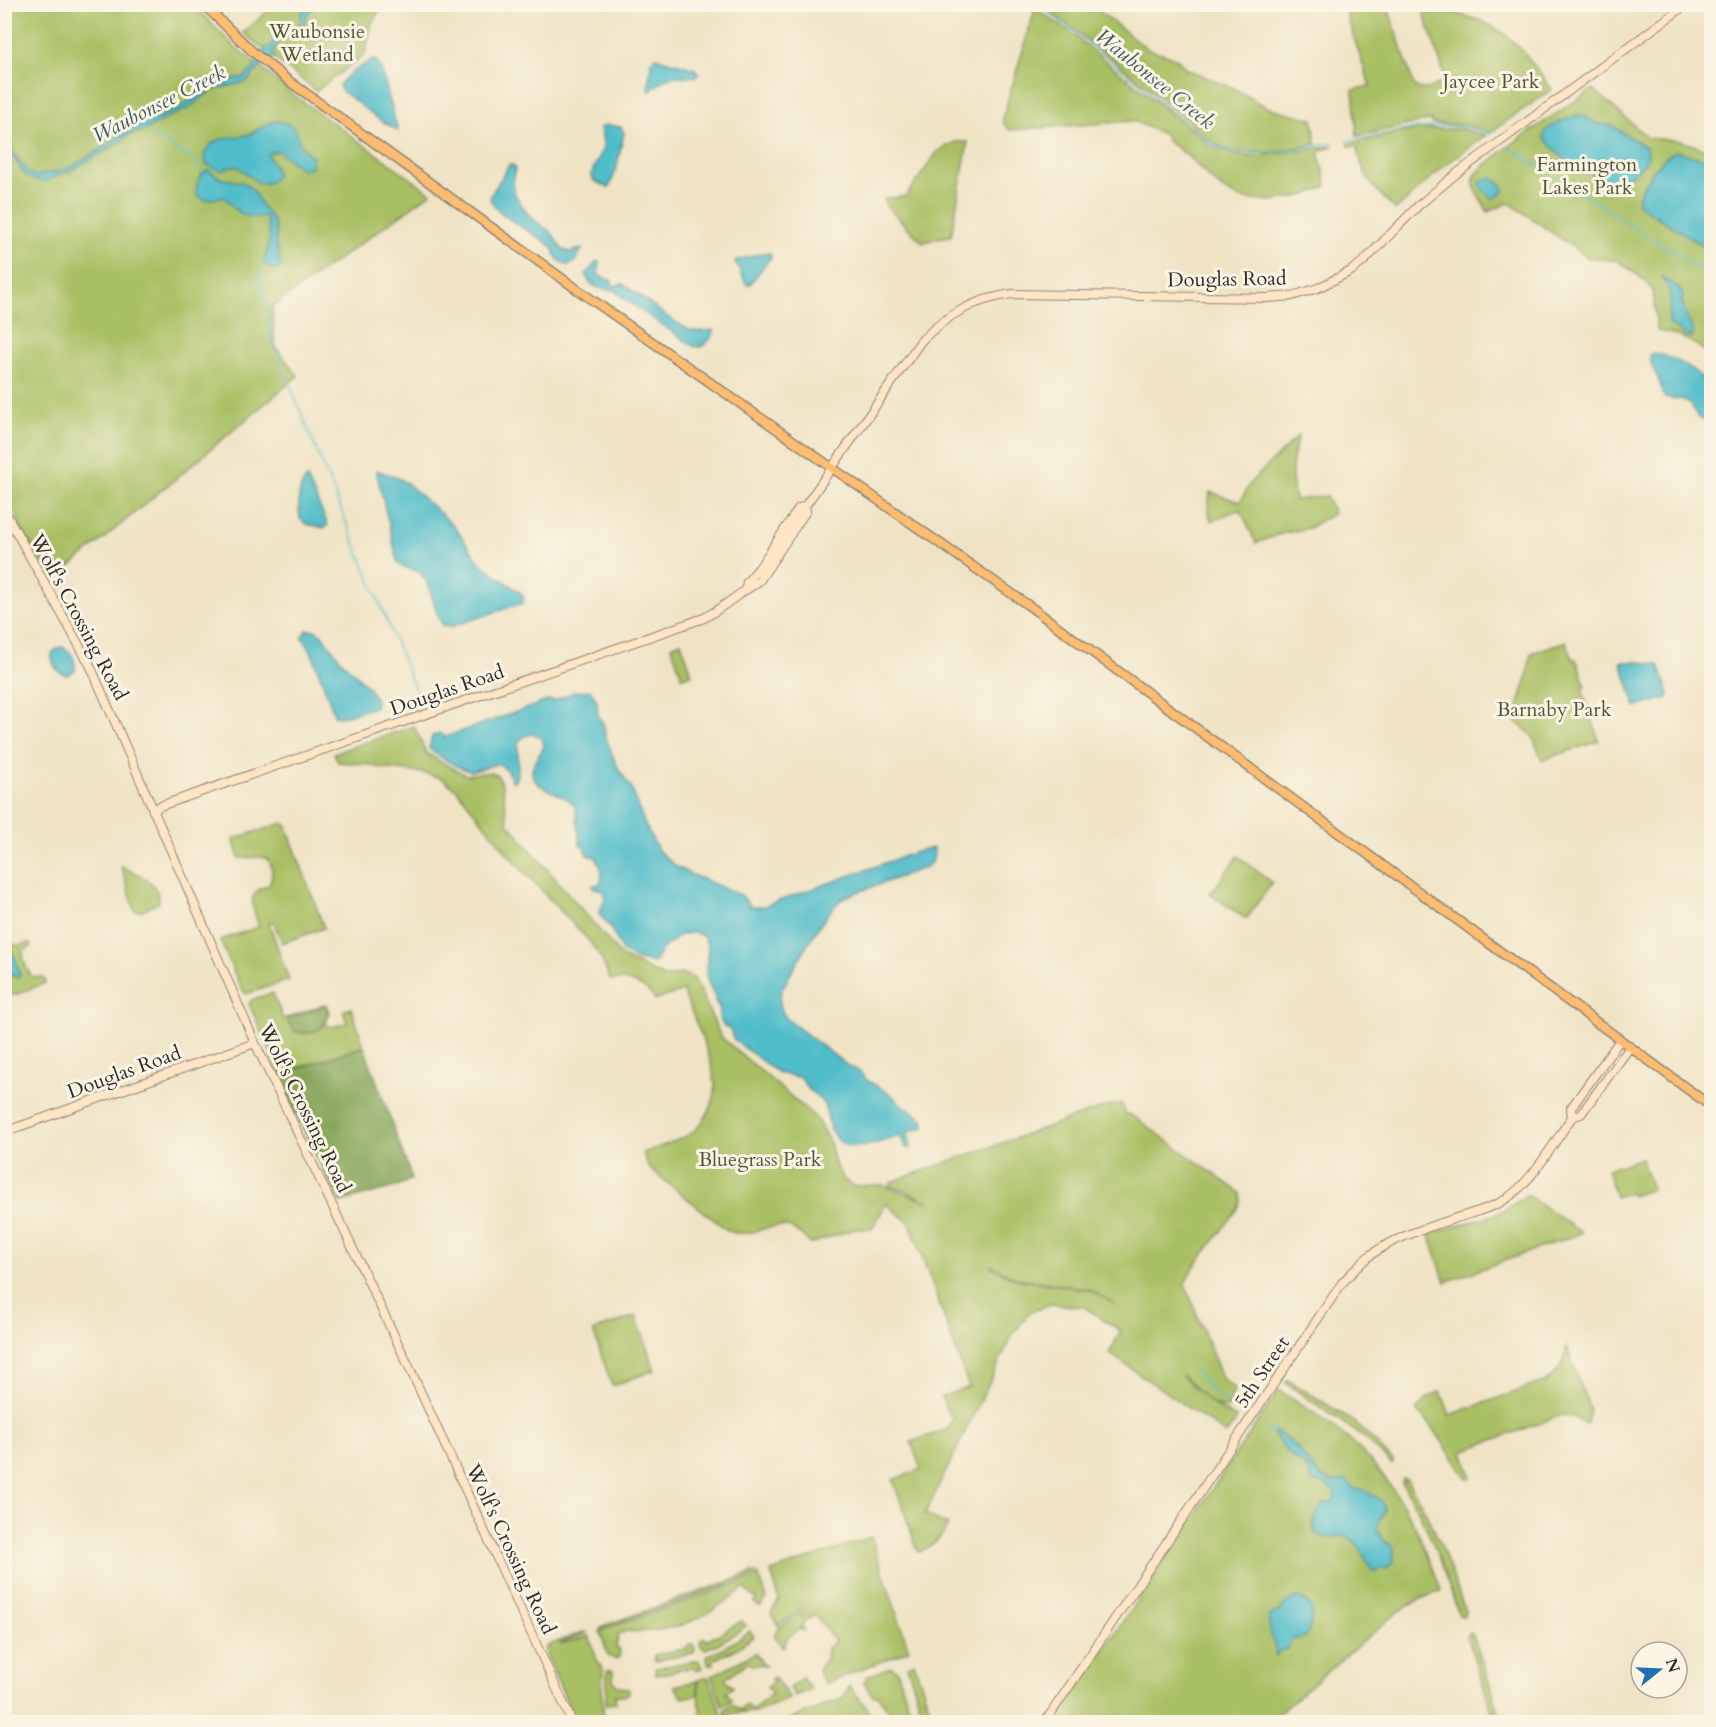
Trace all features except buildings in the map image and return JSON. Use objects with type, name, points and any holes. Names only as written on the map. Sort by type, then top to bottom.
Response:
[{"type":"main road","points":[[203,4],[273,69],[578,290],[1028,605],[1712,1107]]},
{"type":"street","name":"Douglas Road","points":[[153,811],[160,806],[696,622],[718,610],[745,590],[747,582],[799,508],[805,506],[921,341],[943,320],[966,306],[1012,294],[1267,298],[1292,296],[1337,280],[1357,267],[1422,201],[1687,4]]},
{"type":"street","name":"Wolf's Crossing Road","points":[[4,510],[84,653],[255,1043],[411,1371],[572,1722]]},
{"type":"street","name":"5th Street","points":[[1572,1118],[1571,1108],[1620,1040]]},
{"type":"street","name":"Douglas Road","points":[[4,1132],[255,1043]]},
{"type":"street","name":"5th Street","points":[[1046,1722],[1342,1283],[1368,1257],[1388,1245],[1418,1231],[1484,1209],[1508,1197],[1530,1176],[1572,1118],[1581,1114],[1630,1047]]},
{"type":"green space","points":[[4,5],[193,5],[234,46],[290,92],[431,193],[272,307],[275,346],[298,376],[53,581],[20,527],[5,482]]},
{"type":"green space","name":"Waubonsie Wetland","points":[[271,5],[382,5],[372,23],[365,54],[316,91],[243,33],[270,9]]},
{"type":"green space","points":[[1030,5],[1066,29],[1212,146],[1233,154],[1254,157],[1333,146],[1322,150],[1319,154],[1327,186],[1303,195],[1275,200],[1261,201],[1235,196],[1224,190],[1184,153],[1168,142],[1165,135],[1134,121],[1010,130],[1003,123],[1003,116],[1034,13]]},
{"type":"green space","points":[[1040,5],[1091,5],[1148,49],[1171,56],[1186,69],[1235,89],[1266,107],[1313,119],[1316,144],[1275,152],[1254,153],[1234,151],[1218,145],[1110,57]]},
{"type":"green space","name":"Jaycee Park","points":[[1343,5],[1387,5],[1414,85],[1426,89],[1446,79],[1421,5],[1434,5],[1482,21],[1505,34],[1523,51],[1552,89],[1490,133],[1466,125],[1432,124],[1431,120],[1357,136],[1353,90],[1370,86]]},
{"type":"green space","name":"Farmington Lakes Park","points":[[1593,89],[1648,138],[1681,141],[1711,151],[1711,356],[1686,339],[1657,331],[1653,294],[1647,282],[1618,261],[1587,257],[1511,204],[1508,203],[1488,212],[1476,190],[1474,178],[1492,159]]},
{"type":"green space","points":[[1462,129],[1486,135],[1444,166],[1396,210],[1370,182],[1363,168],[1357,146],[1350,147],[1348,144],[1402,132]]},
{"type":"green space","points":[[955,142],[968,142],[951,236],[923,243],[886,206],[884,199],[906,196],[938,151]]},
{"type":"green space","points":[[1298,436],[1292,468],[1295,500],[1326,496],[1334,513],[1309,528],[1280,534],[1256,543],[1240,509],[1211,521],[1208,508],[1210,492],[1240,502],[1251,482]]},
{"type":"green space","name":"Barnaby Park","points":[[1566,641],[1573,660],[1576,659],[1586,687],[1582,689],[1599,741],[1542,760],[1532,735],[1514,720],[1527,678],[1531,653]]},
{"type":"green space","points":[[681,642],[692,674],[682,677],[671,646]]},
{"type":"green space","name":"Bluegrass Park","points":[[414,726],[426,753],[439,761],[466,775],[491,772],[498,776],[502,785],[508,823],[622,957],[664,977],[683,974],[694,978],[721,1037],[816,1118],[830,1143],[835,1164],[842,1177],[851,1186],[883,1185],[929,1202],[890,1186],[891,1182],[1081,1115],[1111,1105],[1122,1104],[1126,1114],[1143,1123],[1240,1193],[1241,1200],[1238,1209],[1191,1271],[1185,1284],[1222,1378],[1234,1389],[1228,1408],[1220,1407],[1207,1400],[1237,1419],[1226,1434],[1109,1353],[1121,1331],[1084,1307],[1050,1304],[1029,1313],[1013,1334],[925,1514],[948,1525],[936,1542],[918,1552],[893,1480],[921,1469],[911,1442],[948,1429],[953,1417],[948,1413],[941,1397],[969,1387],[910,1223],[886,1204],[872,1229],[854,1229],[810,1244],[799,1233],[788,1227],[778,1226],[738,1233],[727,1230],[649,1168],[643,1153],[690,1134],[701,1123],[713,1102],[715,1091],[712,1067],[683,991],[655,1000],[647,990],[636,984],[623,980],[610,980],[601,958],[590,942],[511,858],[457,790],[441,778],[367,764],[338,762],[334,753]],"holes":[[[990,1265],[1016,1278],[1089,1289],[1115,1304],[1090,1290],[1015,1279]],[[1182,1375],[1207,1400],[1194,1388]]]},
{"type":"green space","points":[[283,823],[286,825],[324,928],[282,943],[274,922],[269,923],[289,980],[246,994],[241,988],[220,940],[259,927],[252,902],[253,897],[261,888],[269,885],[272,870],[271,864],[264,858],[239,858],[233,839]]},
{"type":"green space","points":[[1238,856],[1272,883],[1247,918],[1210,894]]},
{"type":"green space","points":[[121,866],[152,884],[156,889],[159,903],[135,911]]},
{"type":"green space","points":[[4,925],[13,944],[17,946],[31,944],[31,947],[24,950],[25,965],[33,977],[42,977],[45,980],[45,983],[12,996],[5,981],[5,962],[12,976],[15,958],[5,940]]},
{"type":"green space","points":[[273,993],[283,1019],[327,1004],[329,1013],[326,1025],[332,1027],[347,1023],[343,1011],[351,1008],[364,1046],[280,1074],[249,1004],[251,1000]]},
{"type":"green space","points":[[326,1005],[327,1019],[320,1029],[314,1032],[294,1031],[286,1019]]},
{"type":"green space","points":[[364,1046],[412,1179],[395,1187],[340,1202],[277,1076]]},
{"type":"green space","points":[[1641,1158],[1652,1189],[1632,1196],[1630,1192],[1616,1197],[1607,1170]]},
{"type":"green space","points":[[1527,1195],[1582,1233],[1445,1282],[1429,1234],[1493,1215]]},
{"type":"green space","points":[[636,1316],[655,1370],[612,1386],[593,1331]]},
{"type":"green space","points":[[1567,1347],[1590,1410],[1587,1424],[1571,1416],[1562,1415],[1463,1451],[1471,1477],[1467,1479],[1435,1431],[1416,1410],[1429,1397],[1441,1391],[1450,1415],[1546,1381],[1560,1367]]},
{"type":"green space","points":[[1288,1380],[1349,1418],[1374,1440],[1393,1461],[1393,1464],[1366,1439],[1286,1383]]},
{"type":"green space","points":[[1279,1390],[1355,1445],[1388,1482],[1424,1545],[1441,1591],[1420,1599],[1396,1613],[1268,1722],[1055,1722]]},
{"type":"green space","points":[[1403,1479],[1407,1480],[1417,1496],[1433,1528],[1465,1611],[1464,1616],[1459,1615],[1435,1548],[1402,1483]]},
{"type":"green space","points":[[871,1537],[909,1650],[825,1684],[818,1670],[826,1659],[827,1648],[835,1641],[815,1615],[809,1619],[798,1612],[778,1625],[771,1614],[779,1599],[771,1572]]},
{"type":"green space","points":[[752,1573],[757,1574],[600,1629],[605,1625]]},
{"type":"green space","points":[[759,1576],[767,1598],[761,1606],[754,1603],[756,1599],[744,1588],[716,1608],[689,1622],[660,1630],[619,1633],[616,1648],[620,1650],[619,1657],[615,1659],[608,1656],[600,1631]]},
{"type":"green space","points":[[798,1615],[806,1620],[801,1626],[805,1630],[800,1628],[786,1640],[783,1647],[774,1637],[778,1628]]},
{"type":"green space","points":[[742,1621],[746,1626],[736,1633],[716,1645],[702,1648],[700,1642],[702,1639],[705,1638],[707,1641]]},
{"type":"green space","points":[[750,1631],[754,1636],[736,1649],[713,1660],[714,1664],[708,1664],[707,1656]]},
{"type":"green space","points":[[583,1632],[587,1633],[560,1643],[589,1636],[597,1660],[603,1669],[604,1722],[576,1722],[545,1652],[546,1647],[551,1644]]},
{"type":"green space","points":[[1471,1633],[1503,1722],[1496,1722],[1467,1638],[1467,1635]]},
{"type":"green space","points":[[690,1644],[693,1644],[695,1649],[693,1653],[655,1661],[654,1655],[688,1648]]},
{"type":"green space","points":[[755,1653],[765,1666],[760,1664],[753,1666],[748,1662],[726,1678],[726,1681],[733,1687],[726,1692],[732,1700],[722,1706],[711,1676]]},
{"type":"green space","points":[[697,1660],[702,1667],[700,1670],[696,1671],[694,1667],[656,1675],[655,1668]]},
{"type":"green space","points":[[914,1662],[934,1722],[926,1722],[907,1666]]},
{"type":"green space","points":[[891,1667],[897,1670],[914,1722],[899,1722],[877,1695],[873,1696],[864,1684],[867,1676]]},
{"type":"green space","points":[[607,1671],[613,1671],[613,1680],[617,1686],[629,1689],[629,1693],[624,1696],[615,1695],[616,1703],[606,1704]]},
{"type":"green space","points":[[708,1677],[724,1720],[722,1722],[701,1722],[698,1680]]},
{"type":"green space","points":[[774,1677],[790,1698],[757,1712],[733,1713],[726,1718],[724,1710],[731,1704],[740,1710],[747,1705],[752,1710],[772,1694],[767,1687],[773,1682],[771,1679]]},
{"type":"green space","points":[[802,1678],[811,1689],[795,1696],[789,1688]]},
{"type":"green space","points":[[697,1681],[698,1695],[683,1698],[674,1686]]},
{"type":"green space","points":[[849,1686],[879,1722],[784,1722],[843,1698]]},
{"type":"water","points":[[307,5],[315,5],[307,15],[303,27],[298,33],[282,36],[273,51],[275,57],[264,63],[246,82],[213,90],[187,109],[144,131],[128,135],[116,145],[70,171],[45,181],[33,180],[25,175],[5,145],[4,140],[28,172],[36,176],[67,169],[108,145],[121,134],[178,108],[225,80],[243,78],[253,69],[265,48],[270,47],[278,32],[300,26],[301,14]]},
{"type":"water","points":[[655,57],[695,69],[699,74],[695,77],[666,78],[651,91],[648,90],[651,62]]},
{"type":"water","points":[[374,60],[377,61],[382,71],[398,131],[381,121],[342,91],[339,86],[354,71]]},
{"type":"water","points":[[1577,115],[1614,127],[1646,147],[1648,154],[1642,167],[1627,177],[1604,185],[1593,179],[1592,172],[1597,169],[1606,170],[1603,164],[1595,164],[1586,173],[1576,172],[1544,138],[1545,131]]},
{"type":"water","points":[[276,121],[293,126],[303,148],[313,157],[311,167],[301,169],[278,151],[269,153],[268,156],[275,168],[276,176],[264,184],[234,166],[220,171],[206,164],[204,155],[213,143],[225,138],[250,134]]},
{"type":"water","points":[[607,125],[621,127],[624,133],[616,170],[609,188],[594,181],[591,175],[603,149],[600,128]]},
{"type":"water","points":[[1676,151],[1711,161],[1711,251],[1643,208],[1637,201],[1653,172],[1670,154]]},
{"type":"water","points":[[509,165],[515,168],[513,184],[515,195],[530,217],[551,232],[562,249],[570,252],[582,249],[575,262],[569,266],[556,257],[551,246],[507,217],[493,204],[490,197]]},
{"type":"water","points":[[208,170],[222,179],[242,182],[252,189],[272,218],[276,231],[280,268],[276,270],[264,262],[270,237],[266,217],[243,215],[224,197],[206,200],[197,196],[198,181]]},
{"type":"water","points":[[1491,177],[1503,186],[1504,192],[1492,199],[1482,189],[1480,181]]},
{"type":"water","points":[[770,253],[771,257],[747,285],[735,261]]},
{"type":"water","points":[[597,261],[600,264],[598,275],[611,280],[614,286],[623,284],[687,328],[696,331],[713,330],[709,340],[700,347],[693,346],[624,299],[615,290],[602,289],[590,283],[586,275]]},
{"type":"water","points":[[1661,277],[1677,286],[1683,295],[1682,302],[1694,332],[1692,337],[1686,336],[1669,324],[1670,299],[1668,289]]},
{"type":"water","points":[[1653,353],[1688,367],[1709,387],[1712,395],[1711,423],[1698,418],[1691,405],[1684,400],[1664,397],[1651,364],[1650,355]]},
{"type":"water","points":[[376,470],[407,483],[454,526],[480,563],[521,593],[524,598],[523,603],[453,626],[443,626],[423,576],[398,563]]},
{"type":"water","points":[[307,478],[328,525],[324,528],[306,524],[300,519],[300,492]]},
{"type":"water","points":[[307,630],[315,630],[321,634],[340,659],[369,688],[376,700],[375,707],[341,717],[335,716],[311,651],[302,637]]},
{"type":"water","points":[[62,647],[71,653],[75,663],[75,670],[68,675],[58,670],[53,661],[52,653]]},
{"type":"water","points":[[1621,662],[1659,665],[1669,694],[1668,698],[1636,707]]},
{"type":"water","points":[[590,690],[597,701],[598,716],[603,723],[606,739],[619,770],[631,787],[645,825],[658,850],[675,866],[741,895],[751,907],[761,907],[933,848],[932,860],[924,868],[845,897],[837,903],[811,939],[782,989],[780,997],[781,1008],[787,1019],[848,1066],[859,1071],[868,1081],[892,1095],[898,1102],[923,1119],[924,1127],[908,1132],[911,1148],[907,1149],[900,1136],[863,1146],[846,1145],[832,1132],[822,1101],[806,1087],[801,1078],[778,1073],[733,1038],[730,1029],[724,1026],[719,1018],[720,1009],[707,980],[708,947],[704,937],[695,932],[680,935],[662,949],[654,963],[634,959],[622,951],[610,927],[600,915],[605,899],[602,890],[593,886],[601,883],[602,871],[596,857],[587,855],[584,847],[580,845],[574,805],[569,800],[541,786],[532,774],[533,766],[544,746],[540,737],[529,735],[518,743],[518,772],[515,781],[512,781],[500,764],[471,771],[442,758],[429,748],[432,736],[440,733],[445,737],[550,700],[554,701],[574,692]]},
{"type":"water","points":[[5,940],[15,958],[20,975],[17,978],[9,972],[7,967]]},
{"type":"water","points":[[1275,1431],[1292,1443],[1314,1469],[1325,1478],[1331,1481],[1346,1480],[1356,1490],[1363,1489],[1380,1499],[1385,1512],[1378,1524],[1378,1529],[1385,1542],[1394,1548],[1394,1562],[1387,1568],[1373,1571],[1356,1544],[1345,1536],[1323,1537],[1315,1533],[1315,1517],[1325,1503],[1330,1503],[1334,1499],[1335,1492],[1326,1485],[1311,1480],[1306,1467],[1289,1454],[1273,1433]]},
{"type":"water","points":[[1301,1598],[1310,1606],[1313,1615],[1306,1637],[1291,1640],[1287,1650],[1281,1650],[1276,1656],[1269,1627],[1269,1615],[1281,1611],[1288,1601]]},
{"type":"waterway","name":"Waubonsee Creek","points":[[1038,4],[1129,75],[1212,145],[1243,153],[1258,154],[1334,143]]},
{"type":"waterway","name":"Waubonsee Creek","points":[[1346,141],[1437,126],[1455,126],[1491,134]]},
{"type":"waterway","points":[[153,135],[194,160],[203,172]]},
{"type":"waterway","name":"Waubonsee Creek","points":[[1510,148],[1712,277]]},
{"type":"waterway","points":[[264,262],[259,281],[264,294],[272,342],[408,672],[422,699]]},
{"type":"waterway","points":[[1195,1369],[1210,1389],[1235,1408]]},
{"type":"waterway","points":[[1267,1428],[1274,1432]]}]
